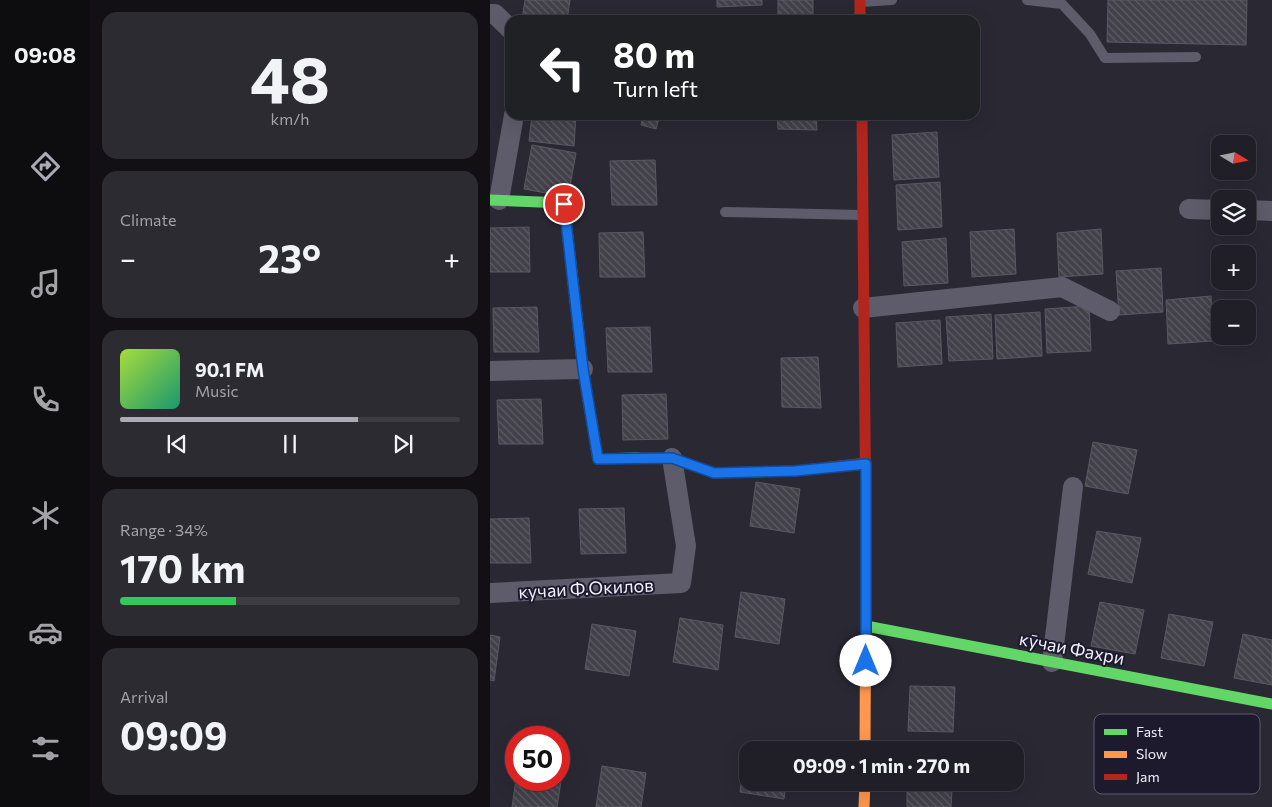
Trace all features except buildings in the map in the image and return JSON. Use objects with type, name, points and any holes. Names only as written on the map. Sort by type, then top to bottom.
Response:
[{"type":"street","points":[[860,1],[860,15]]},
{"type":"street","points":[[490,14],[495,14],[505,24]]},
{"type":"street","points":[[513,120],[494,200],[564,204],[583,369],[598,459],[672,458],[714,473],[795,471],[866,464]]},
{"type":"street","points":[[862,120],[866,464],[865,741]]},
{"type":"street","points":[[1189,209],[1211,210]]},
{"type":"street","points":[[1256,210],[1272,211]]},
{"type":"street","points":[[863,308],[1062,287],[1110,311]]},
{"type":"street","points":[[490,371],[583,369]]},
{"type":"street","name":"кучаи Ф.Окилов","points":[[490,593],[682,584],[686,546],[672,458]]},
{"type":"street","points":[[1052,662],[1073,487]]},
{"type":"street","name":"кӯчаи Фахри","points":[[866,626],[1272,704]]},
{"type":"street","points":[[864,791],[864,807]]},
{"type":"lane","points":[[860,1],[892,0]]},
{"type":"lane","points":[[1027,0],[1062,4],[1090,34],[1105,58],[1196,57]]},
{"type":"lane","points":[[725,212],[863,215]]},
{"type":"traffic: fast","points":[[490,200],[564,203],[583,369],[598,459],[638,458]]},
{"type":"traffic: fast","points":[[866,626],[1272,704]]},
{"type":"traffic: slow","points":[[865,741],[866,534]]},
{"type":"traffic: slow","points":[[864,807],[865,791]]},
{"type":"traffic: jam","points":[[860,0],[860,15]]},
{"type":"traffic: jam","points":[[862,120],[866,534]]},
{"type":"traffic: jam","points":[[638,458],[672,458],[714,473],[795,471],[866,463]]},
{"type":"route","points":[[564,204],[583,369],[598,459],[672,458],[714,473],[795,471],[866,464],[866,661]]}]
